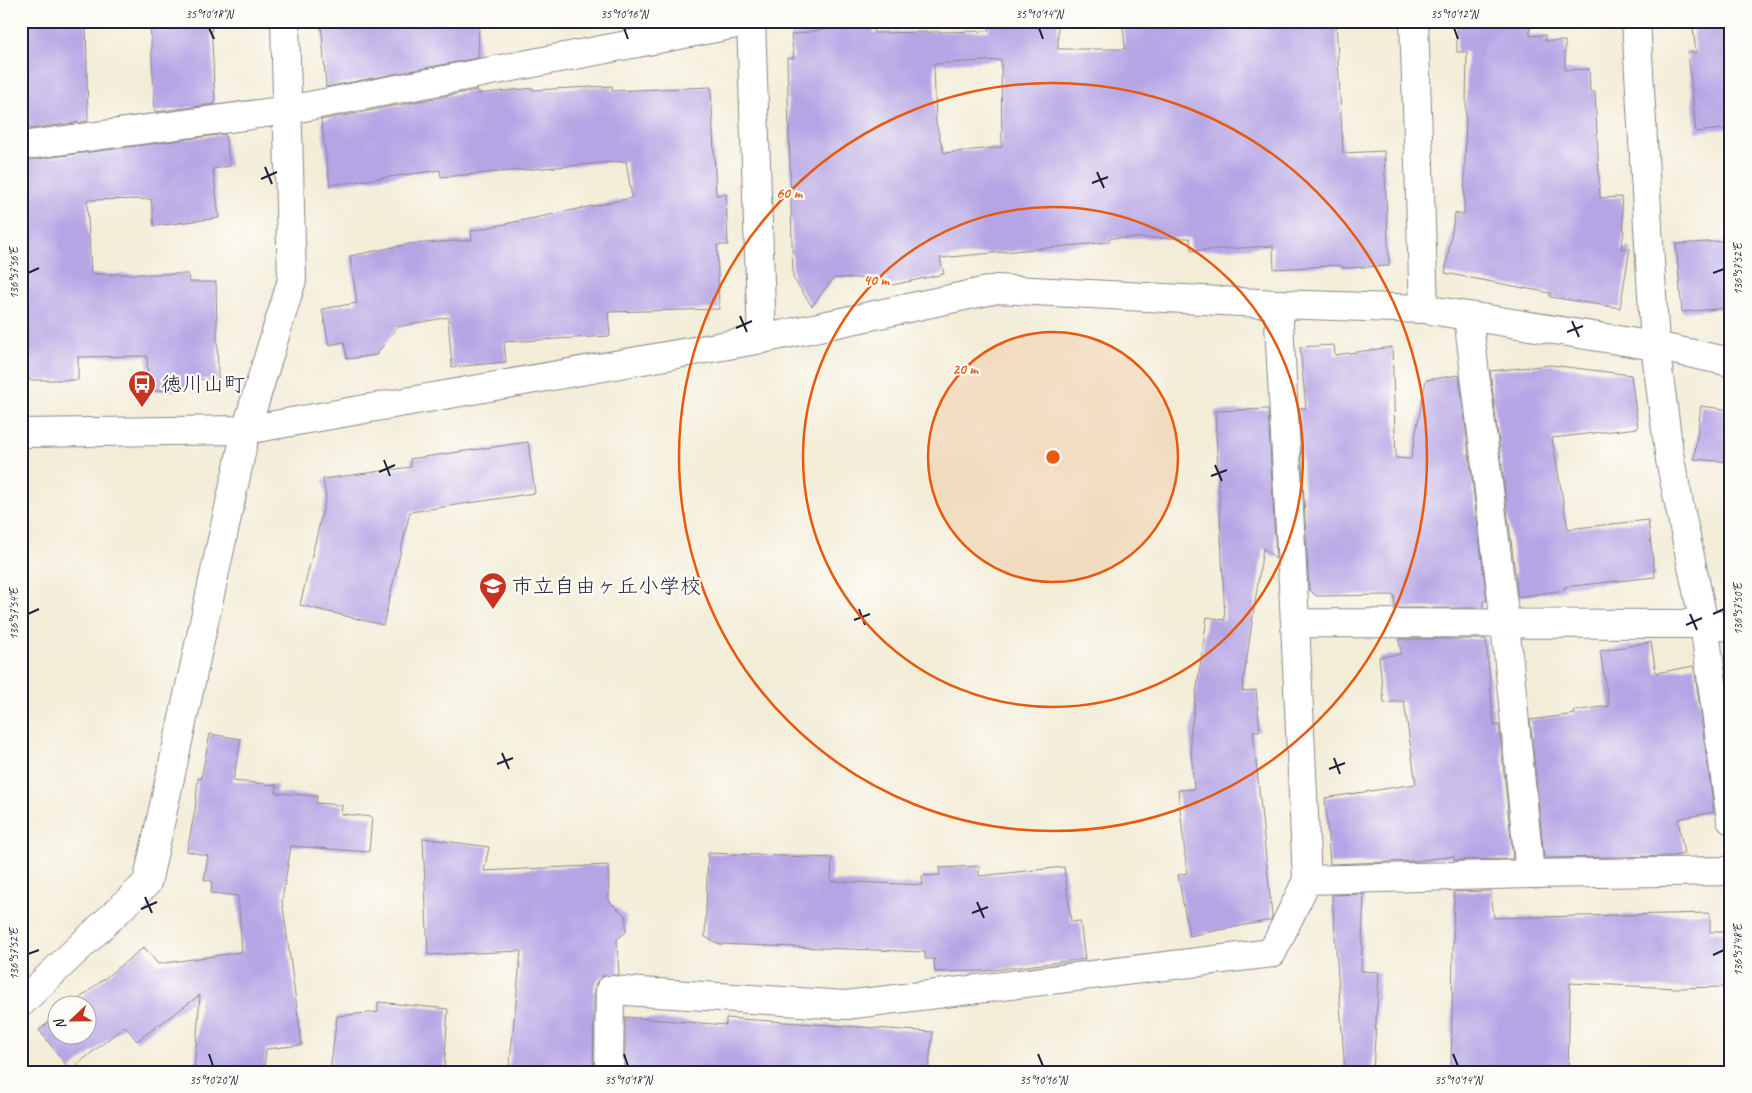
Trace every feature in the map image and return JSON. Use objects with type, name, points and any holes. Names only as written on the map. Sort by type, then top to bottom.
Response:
[{"type":"street","points":[[21,1003],[148,883],[246,430],[292,280],[285,21]]},
{"type":"street","points":[[21,146],[288,110],[751,21],[762,339]]},
{"type":"street","points":[[1414,21],[1424,308]]},
{"type":"street","points":[[1636,21],[1655,346],[1670,460],[1718,626],[1731,820]]},
{"type":"street","points":[[21,432],[246,430],[762,339],[997,289],[1278,304],[1424,308],[1655,346],[1731,362]]},
{"type":"street","points":[[609,1072],[610,990],[846,1005],[1272,953],[1307,880],[1296,623],[1278,304]]},
{"type":"street","points":[[1468,316],[1505,623],[1530,874]]},
{"type":"street","points":[[1296,623],[1718,626]]},
{"type":"street","points":[[1307,880],[1731,871]]},
{"type":"building","points":[[21,21],[86,21],[88,121],[29,129],[27,94],[21,94]]},
{"type":"building","points":[[150,21],[211,21],[215,104],[155,112]]},
{"type":"building","points":[[321,21],[479,21],[478,58],[326,87]]},
{"type":"building","points":[[870,21],[872,21],[874,33],[989,31],[989,21],[1058,21],[1058,49],[1125,49],[1123,24],[1147,24],[1147,21],[1336,21],[1343,153],[1384,151],[1389,266],[1342,268],[1342,266],[1328,265],[1274,269],[1273,246],[1191,251],[1190,238],[1109,238],[1109,242],[940,258],[944,274],[888,286],[887,278],[834,278],[812,306],[793,278],[787,58],[794,58],[791,35]],"holes":[[[1001,60],[1002,147],[944,153],[936,123],[934,64]]]},
{"type":"building","points":[[1457,21],[1530,21],[1530,36],[1545,35],[1545,41],[1565,41],[1565,70],[1589,69],[1590,92],[1595,92],[1600,198],[1621,197],[1624,231],[1621,249],[1630,248],[1620,308],[1550,297],[1550,293],[1445,273],[1455,213],[1464,215],[1467,52],[1457,52]]},
{"type":"building","points":[[1692,21],[1731,21],[1731,128],[1696,132],[1688,52],[1696,52]]},
{"type":"building","points":[[612,86],[612,91],[711,87],[716,195],[726,194],[728,245],[717,245],[719,309],[608,312],[610,336],[504,342],[506,362],[452,367],[448,317],[397,327],[376,355],[347,359],[344,342],[329,345],[322,309],[357,303],[350,256],[409,244],[472,240],[471,231],[632,198],[626,161],[441,177],[440,170],[330,185],[321,120],[477,90],[477,94],[533,88],[533,90]]},
{"type":"building","points":[[225,134],[230,166],[213,169],[219,218],[154,226],[151,199],[87,200],[91,274],[188,274],[189,282],[216,282],[218,379],[186,380],[186,390],[148,391],[147,356],[78,357],[78,380],[27,380],[28,244],[23,161]]},
{"type":"building","points":[[1723,241],[1729,308],[1682,312],[1676,244]]},
{"type":"building","points":[[1334,345],[1335,355],[1392,347],[1396,458],[1411,459],[1426,380],[1459,375],[1487,601],[1483,601],[1483,608],[1395,608],[1394,595],[1316,596],[1309,589],[1299,408],[1306,408],[1300,347]]},
{"type":"building","points":[[1551,365],[1631,375],[1638,428],[1552,438],[1568,529],[1648,520],[1655,577],[1564,587],[1565,590],[1518,597],[1490,371]]},
{"type":"building","points":[[1701,406],[1731,410],[1731,462],[1694,459]]},
{"type":"building","points":[[1268,409],[1276,559],[1263,548],[1242,691],[1256,690],[1260,731],[1253,731],[1272,916],[1271,920],[1189,936],[1178,875],[1187,873],[1178,790],[1194,789],[1190,737],[1207,617],[1225,620],[1215,411]]},
{"type":"building","points":[[528,442],[535,493],[410,512],[383,625],[300,605],[326,497],[323,479],[411,467],[410,459]]},
{"type":"building","points":[[1399,639],[1486,639],[1494,726],[1499,725],[1513,859],[1454,860],[1454,856],[1415,861],[1330,864],[1325,798],[1416,784],[1404,701],[1384,703],[1379,657],[1401,654]]},
{"type":"building","points":[[1651,642],[1656,673],[1694,666],[1714,812],[1678,819],[1684,854],[1672,856],[1544,858],[1530,720],[1575,714],[1574,711],[1609,706],[1600,651]]},
{"type":"building","points":[[1731,659],[1731,704],[1725,660]]},
{"type":"building","points":[[210,734],[241,739],[233,781],[277,785],[276,793],[317,796],[316,803],[342,805],[341,814],[372,817],[369,852],[291,846],[282,900],[302,1045],[266,1049],[264,1072],[194,1072],[200,995],[137,1041],[125,1026],[70,1070],[51,1046],[98,1046],[98,996],[83,996],[144,947],[158,964],[242,952],[238,896],[211,893],[212,881],[204,880],[208,856],[187,851],[195,810],[198,778],[201,779]]},
{"type":"building","points":[[423,838],[489,847],[484,871],[608,865],[609,901],[626,916],[626,932],[617,939],[619,975],[602,976],[597,981],[594,989],[593,1072],[509,1072],[521,951],[428,955]]},
{"type":"building","points":[[708,853],[832,858],[831,881],[923,885],[922,876],[940,875],[939,868],[979,866],[979,876],[1064,867],[1071,922],[1080,921],[1085,959],[984,971],[935,972],[934,959],[925,959],[925,952],[719,944],[705,937]]},
{"type":"building","points":[[1491,891],[1494,918],[1710,913],[1710,932],[1726,932],[1726,987],[1676,988],[1570,983],[1568,1072],[1451,1072],[1454,892]]},
{"type":"building","points":[[1364,894],[1361,971],[1379,972],[1373,1072],[1345,1072],[1332,895]]},
{"type":"building","points":[[378,1002],[448,1009],[444,1072],[330,1072],[337,1016],[378,1012]]},
{"type":"building","points":[[625,1017],[726,1025],[726,1018],[933,1032],[928,1072],[625,1072]]},
{"type":"building","points":[[48,1023],[48,1042],[39,1030]]},
{"type":"place","name":"徳川山町","points":[[142,408]]},
{"type":"place","name":"市立自由ヶ丘小学校","points":[[493,610]]}]
